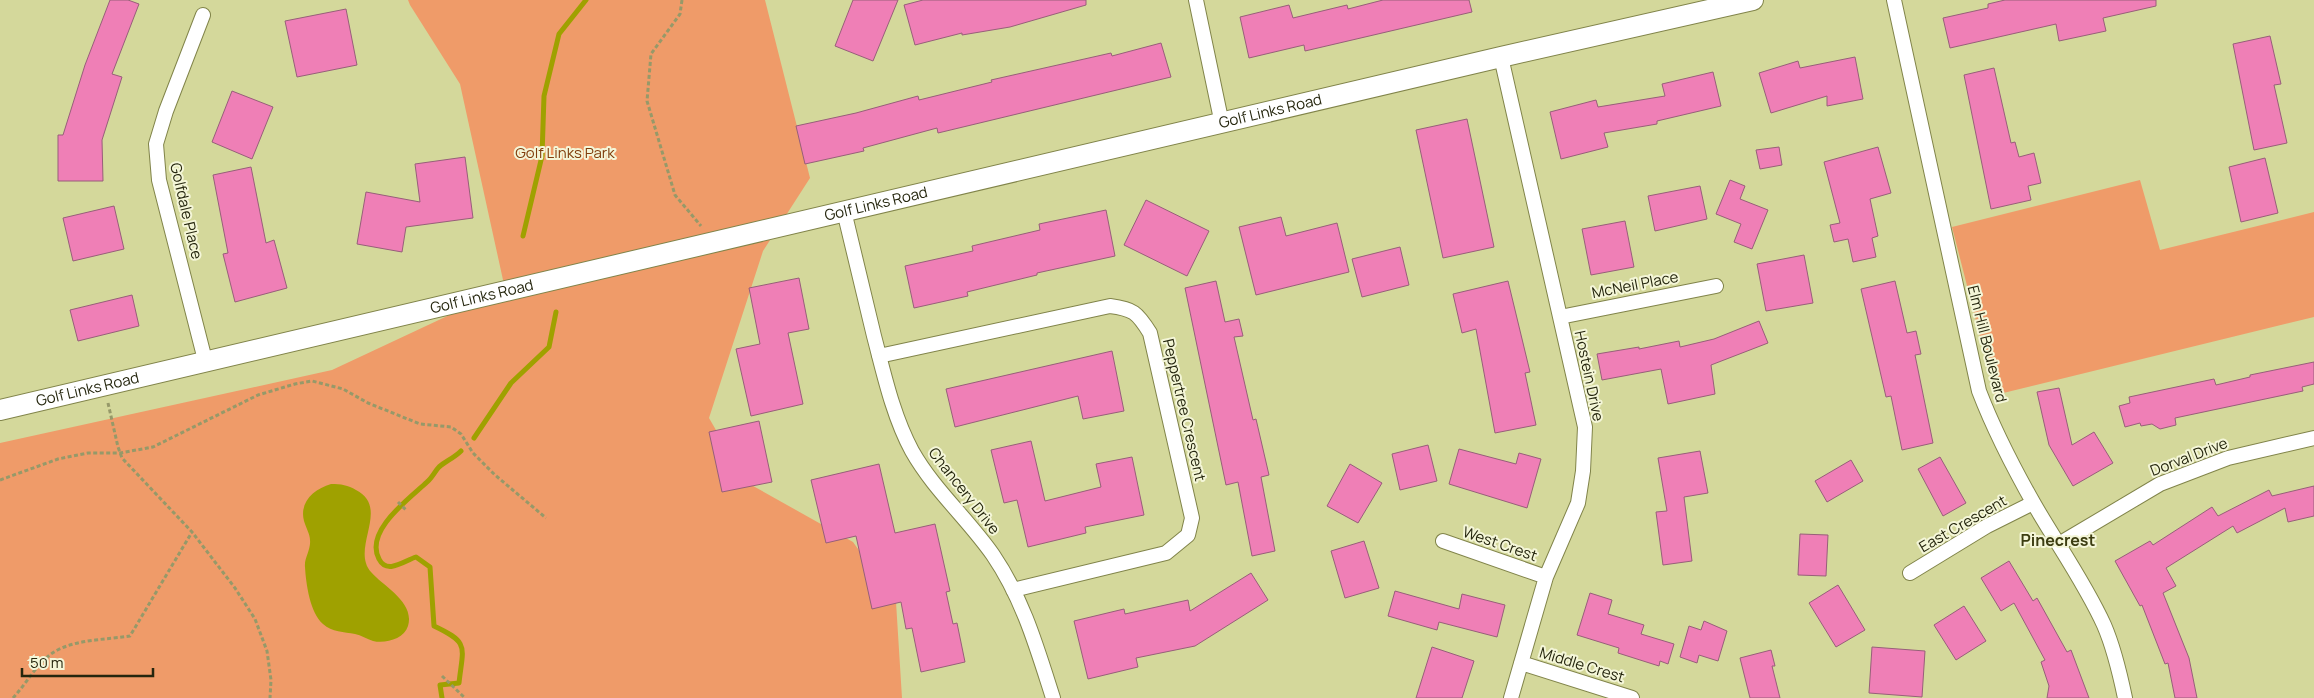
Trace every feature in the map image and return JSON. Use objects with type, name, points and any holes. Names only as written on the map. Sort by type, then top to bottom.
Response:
[{"type":"main road","name":"Golf Links Road","points":[[0,410],[205,360],[1222,124],[1501,57],[1753,0]]},
{"type":"street","points":[[1196,0],[1222,124]]},
{"type":"street","name":"Elm Hill Boulevard","points":[[1894,0],[1979,391],[1993,427],[2104,626],[2120,672],[2125,698]]},
{"type":"street","name":"Golfdale Place","points":[[203,14],[166,111],[156,144],[159,180],[205,360]]},
{"type":"street","name":"Hostein Drive","points":[[1501,57],[1585,427],[1583,471],[1578,503],[1546,577],[1511,698]]},
{"type":"street","name":"Chancery Drive","points":[[844,211],[879,356],[898,420],[913,452],[936,487],[993,555],[1013,590],[1031,627],[1053,698]]},
{"type":"street","name":"McNeil Place","points":[[1560,317],[1716,286]]},
{"type":"street","name":"Peppertree Crescent","points":[[879,356],[1110,306],[1127,308],[1139,315],[1150,333],[1192,518],[1188,535],[1166,553],[1013,590]]},
{"type":"street","name":"Dorval Drive","points":[[2059,544],[2160,484],[2228,458],[2314,438]]},
{"type":"street","name":"East Crescent","points":[[1910,574],[1987,526],[2034,503]]},
{"type":"street","name":"West Crest","points":[[1443,541],[1546,577]]},
{"type":"street","name":"Middle Crest","points":[[1522,663],[1632,698]]},
{"type":"path","points":[[682,0],[680,14],[651,54],[647,101],[675,195],[714,242]]},
{"type":"path","points":[[0,480],[58,459],[88,453],[120,453],[153,447],[258,395],[312,381],[343,389],[368,403],[420,424],[451,427],[461,434],[473,453],[495,475],[546,518]]},
{"type":"path","points":[[96,386],[108,404],[120,453],[132,469],[192,532],[235,588],[262,633],[267,651],[271,680],[270,698]]},
{"type":"path","points":[[398,502],[407,511]]},
{"type":"path","points":[[13,698],[52,653],[79,643],[130,636],[192,532]]},
{"type":"path","points":[[442,676],[465,698]]},
{"type":"green space","name":"Golf Links Park","points":[[408,0],[765,0],[810,178],[763,251],[709,418],[746,482],[853,542],[896,602],[902,698],[0,698],[0,443],[332,370],[505,289],[460,84]]},
{"type":"green space","points":[[2140,180],[2160,250],[2314,212],[2314,317],[1995,395],[1952,227]]},
{"type":"shaded area","points":[[331,484],[344,485],[356,490],[366,498],[370,507],[371,518],[366,540],[366,562],[371,572],[403,602],[409,617],[406,630],[394,640],[378,642],[330,629],[319,619],[312,606],[305,564],[310,540],[303,514],[309,497],[319,489]]},
{"type":"building","points":[[110,0],[128,0],[139,4],[112,74],[122,77],[102,140],[103,181],[58,181],[58,135],[63,135],[85,65]]},
{"type":"building","points":[[853,0],[898,0],[873,61],[835,46]]},
{"type":"building","points":[[923,0],[1086,0],[1086,5],[1010,27],[962,35],[962,33],[915,45],[904,5]]},
{"type":"building","points":[[1383,0],[1469,0],[1472,12],[1305,51],[1304,45],[1249,58],[1240,17],[1289,5],[1293,18],[1347,5],[1348,9]]},
{"type":"building","points":[[2005,0],[2156,0],[2156,6],[2103,18],[2106,31],[2059,41],[2056,24],[1950,48],[1943,18],[1988,8],[1988,4]]},
{"type":"building","points":[[346,9],[357,65],[297,77],[285,21]]},
{"type":"building","points":[[2270,36],[2281,84],[2274,85],[2287,143],[2254,150],[2233,44]]},
{"type":"building","points":[[1161,43],[1171,77],[938,133],[937,128],[863,148],[864,151],[805,164],[796,126],[856,113],[918,96],[919,100],[992,82],[991,80],[1111,53],[1112,56]]},
{"type":"building","points":[[1855,57],[1863,99],[1827,106],[1827,96],[1771,113],[1759,73],[1798,61],[1800,68]]},
{"type":"building","points":[[1994,68],[2011,143],[2015,142],[2019,157],[2034,153],[2041,183],[2028,186],[2031,200],[1991,209],[1964,75]]},
{"type":"building","points":[[1713,72],[1721,106],[1657,121],[1657,124],[1604,133],[1608,147],[1561,159],[1550,112],[1596,100],[1598,107],[1665,96],[1662,84]]},
{"type":"building","points":[[232,91],[273,107],[252,159],[212,142]]},
{"type":"building","points":[[1467,119],[1494,247],[1443,258],[1416,130]]},
{"type":"building","points":[[1779,147],[1782,165],[1760,169],[1756,150]]},
{"type":"building","points":[[1878,147],[1891,193],[1870,199],[1878,236],[1872,238],[1876,257],[1853,262],[1848,239],[1834,242],[1830,225],[1840,223],[1824,162]]},
{"type":"building","points":[[465,157],[473,218],[406,227],[402,252],[357,244],[366,192],[420,202],[415,164]]},
{"type":"building","points":[[2265,158],[2278,213],[2241,222],[2229,167]]},
{"type":"building","points":[[251,167],[266,243],[274,240],[287,288],[235,302],[223,254],[228,253],[213,175]]},
{"type":"building","points":[[1730,180],[1745,186],[1740,199],[1768,210],[1752,249],[1734,242],[1741,224],[1716,214]]},
{"type":"building","points":[[1700,186],[1707,219],[1655,231],[1648,196]]},
{"type":"building","points":[[1146,200],[1209,231],[1187,276],[1124,245]]},
{"type":"building","points":[[114,206],[124,249],[73,261],[63,218]]},
{"type":"building","points":[[1106,210],[1115,256],[1037,273],[1037,275],[967,292],[968,296],[914,308],[905,266],[973,251],[972,246],[1040,230],[1039,224]]},
{"type":"building","points":[[1281,217],[1286,236],[1337,223],[1349,272],[1256,295],[1239,227]]},
{"type":"building","points":[[1625,221],[1634,267],[1591,275],[1582,229]]},
{"type":"building","points":[[1400,247],[1409,285],[1362,297],[1352,259]]},
{"type":"building","points":[[1804,255],[1813,303],[1766,311],[1757,264]]},
{"type":"building","points":[[799,278],[809,329],[788,333],[803,404],[751,416],[736,349],[760,344],[749,288]]},
{"type":"building","points":[[1216,281],[1225,322],[1239,319],[1243,336],[1234,337],[1253,420],[1256,419],[1269,475],[1261,477],[1275,551],[1252,556],[1238,482],[1226,485],[1185,288]]},
{"type":"building","points":[[1508,281],[1530,372],[1525,373],[1536,425],[1495,433],[1476,329],[1462,333],[1453,294]]},
{"type":"building","points":[[1895,281],[1907,333],[1916,331],[1921,354],[1915,355],[1933,443],[1902,450],[1891,396],[1886,397],[1861,289]]},
{"type":"building","points":[[132,295],[139,326],[78,341],[70,310]]},
{"type":"building","points":[[1759,321],[1768,343],[1711,365],[1715,394],[1668,404],[1661,369],[1602,380],[1597,354],[1639,347],[1639,349],[1679,341],[1680,347],[1714,339]]},
{"type":"building","points":[[1112,351],[1124,411],[1083,419],[1078,396],[955,427],[946,389]]},
{"type":"building","points":[[2314,362],[2314,384],[2302,387],[2303,391],[2175,418],[2176,425],[2160,429],[2152,424],[2141,426],[2140,423],[2125,427],[2119,406],[2130,403],[2129,397],[2214,379],[2216,385],[2250,377],[2250,375]]},
{"type":"building","points":[[2059,388],[2072,445],[2094,432],[2113,463],[2073,486],[2049,445],[2037,392]]},
{"type":"building","points":[[759,421],[772,482],[722,492],[709,432]]},
{"type":"building","points":[[1031,441],[1045,501],[1101,487],[1096,464],[1132,457],[1144,515],[1085,527],[1086,533],[1028,547],[1017,500],[1004,503],[991,450]]},
{"type":"building","points":[[1428,445],[1437,481],[1400,490],[1392,454]]},
{"type":"building","points":[[1459,449],[1516,464],[1519,453],[1541,459],[1527,508],[1449,484]]},
{"type":"building","points":[[1700,451],[1708,493],[1684,497],[1692,561],[1663,565],[1656,512],[1667,511],[1658,458]]},
{"type":"building","points":[[1940,457],[1966,503],[1943,516],[1918,469]]},
{"type":"building","points":[[1851,460],[1863,481],[1827,502],[1815,481]]},
{"type":"building","points":[[879,464],[895,533],[935,524],[950,591],[946,592],[953,624],[957,623],[965,662],[921,672],[912,628],[906,629],[901,602],[872,609],[856,536],[826,543],[811,480]]},
{"type":"building","points":[[1350,464],[1382,483],[1358,523],[1327,506]]},
{"type":"building","points":[[2314,486],[2314,516],[2288,522],[2285,508],[2237,533],[2233,526],[2166,568],[2176,586],[2163,593],[2189,658],[2197,698],[2175,698],[2168,663],[2165,664],[2142,605],[2140,606],[2115,561],[2150,541],[2153,545],[2212,507],[2218,516],[2269,490],[2272,496]]},
{"type":"building","points":[[1800,534],[1828,535],[1826,576],[1798,575]]},
{"type":"building","points":[[1364,541],[1379,588],[1345,598],[1331,551]]},
{"type":"building","points":[[2009,561],[2033,601],[2037,598],[2067,652],[2071,650],[2089,698],[2047,698],[2049,686],[2041,662],[2045,660],[2014,603],[2001,611],[1981,578]]},
{"type":"building","points":[[1251,573],[1268,600],[1195,646],[1136,658],[1138,667],[1088,679],[1074,621],[1124,609],[1125,614],[1188,600],[1190,611]]},
{"type":"building","points":[[1838,585],[1865,630],[1836,647],[1809,603]]},
{"type":"building","points":[[1395,591],[1459,609],[1462,594],[1505,605],[1497,637],[1439,622],[1437,630],[1388,616]]},
{"type":"building","points":[[1590,593],[1612,600],[1608,614],[1644,625],[1641,634],[1674,644],[1668,664],[1660,661],[1659,666],[1618,653],[1619,648],[1577,635]]},
{"type":"building","points":[[1964,606],[1986,641],[1956,660],[1934,625]]},
{"type":"building","points":[[1704,621],[1727,631],[1718,661],[1699,655],[1697,663],[1680,657],[1689,626],[1701,630]]},
{"type":"building","points":[[1432,647],[1474,661],[1462,698],[1416,698]]},
{"type":"building","points":[[1872,647],[1925,651],[1922,697],[1869,693]]},
{"type":"building","points":[[1771,650],[1775,666],[1772,666],[1780,698],[1750,698],[1740,658]]},
{"type":"waterway","points":[[523,236],[542,156],[544,96],[559,34],[586,0]]},
{"type":"waterway","points":[[474,438],[511,383],[549,347],[556,312]]},
{"type":"waterway","points":[[442,698],[440,685],[459,683],[462,653],[459,642],[454,637],[434,626],[430,567],[416,557],[396,566],[386,566],[379,559],[376,548],[378,537],[391,516],[429,480],[439,467],[461,451]]},
{"type":"district","name":"Pinecrest","points":[[2058,540]]}]
